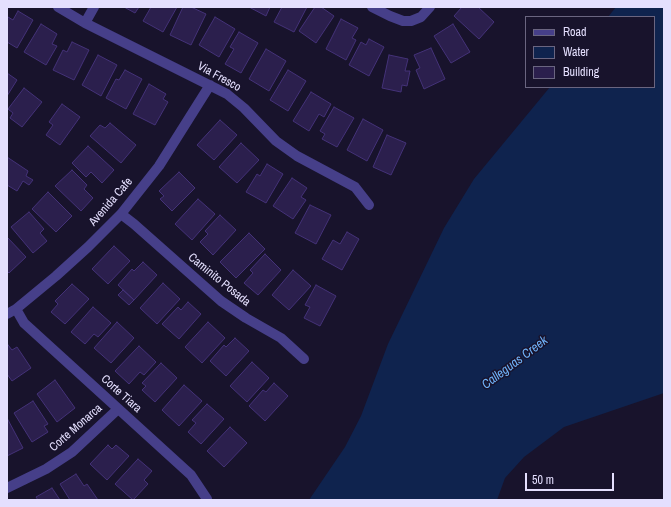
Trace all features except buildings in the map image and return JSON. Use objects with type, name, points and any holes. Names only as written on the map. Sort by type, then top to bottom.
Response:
[{"type":"street","name":"Via Fresco","points":[[58,7],[85,23],[227,94],[244,108],[276,141],[297,156],[355,187],[369,205]]},
{"type":"street","points":[[85,23],[94,7]]},
{"type":"street","points":[[372,7],[403,21],[411,21],[421,17],[430,7]]},
{"type":"street","name":"Avenida Cafe","points":[[11,312],[56,276],[121,214],[159,166],[210,85]]},
{"type":"street","name":"Caminito Posada","points":[[121,214],[221,301],[246,318],[281,338],[304,359]]},
{"type":"street","name":"Corte Tiara","points":[[11,312],[191,474],[207,499]]},
{"type":"street","name":"Corte Monarca","points":[[7,488],[46,470],[72,452],[118,409]]},
{"type":"water","name":"Calleguas Creek","points":[[616,7],[664,7],[664,393],[564,427],[524,457],[505,478],[497,500],[309,500],[345,447],[361,416],[388,344],[444,228],[474,179],[549,88],[655,88],[655,16],[609,16]]}]
